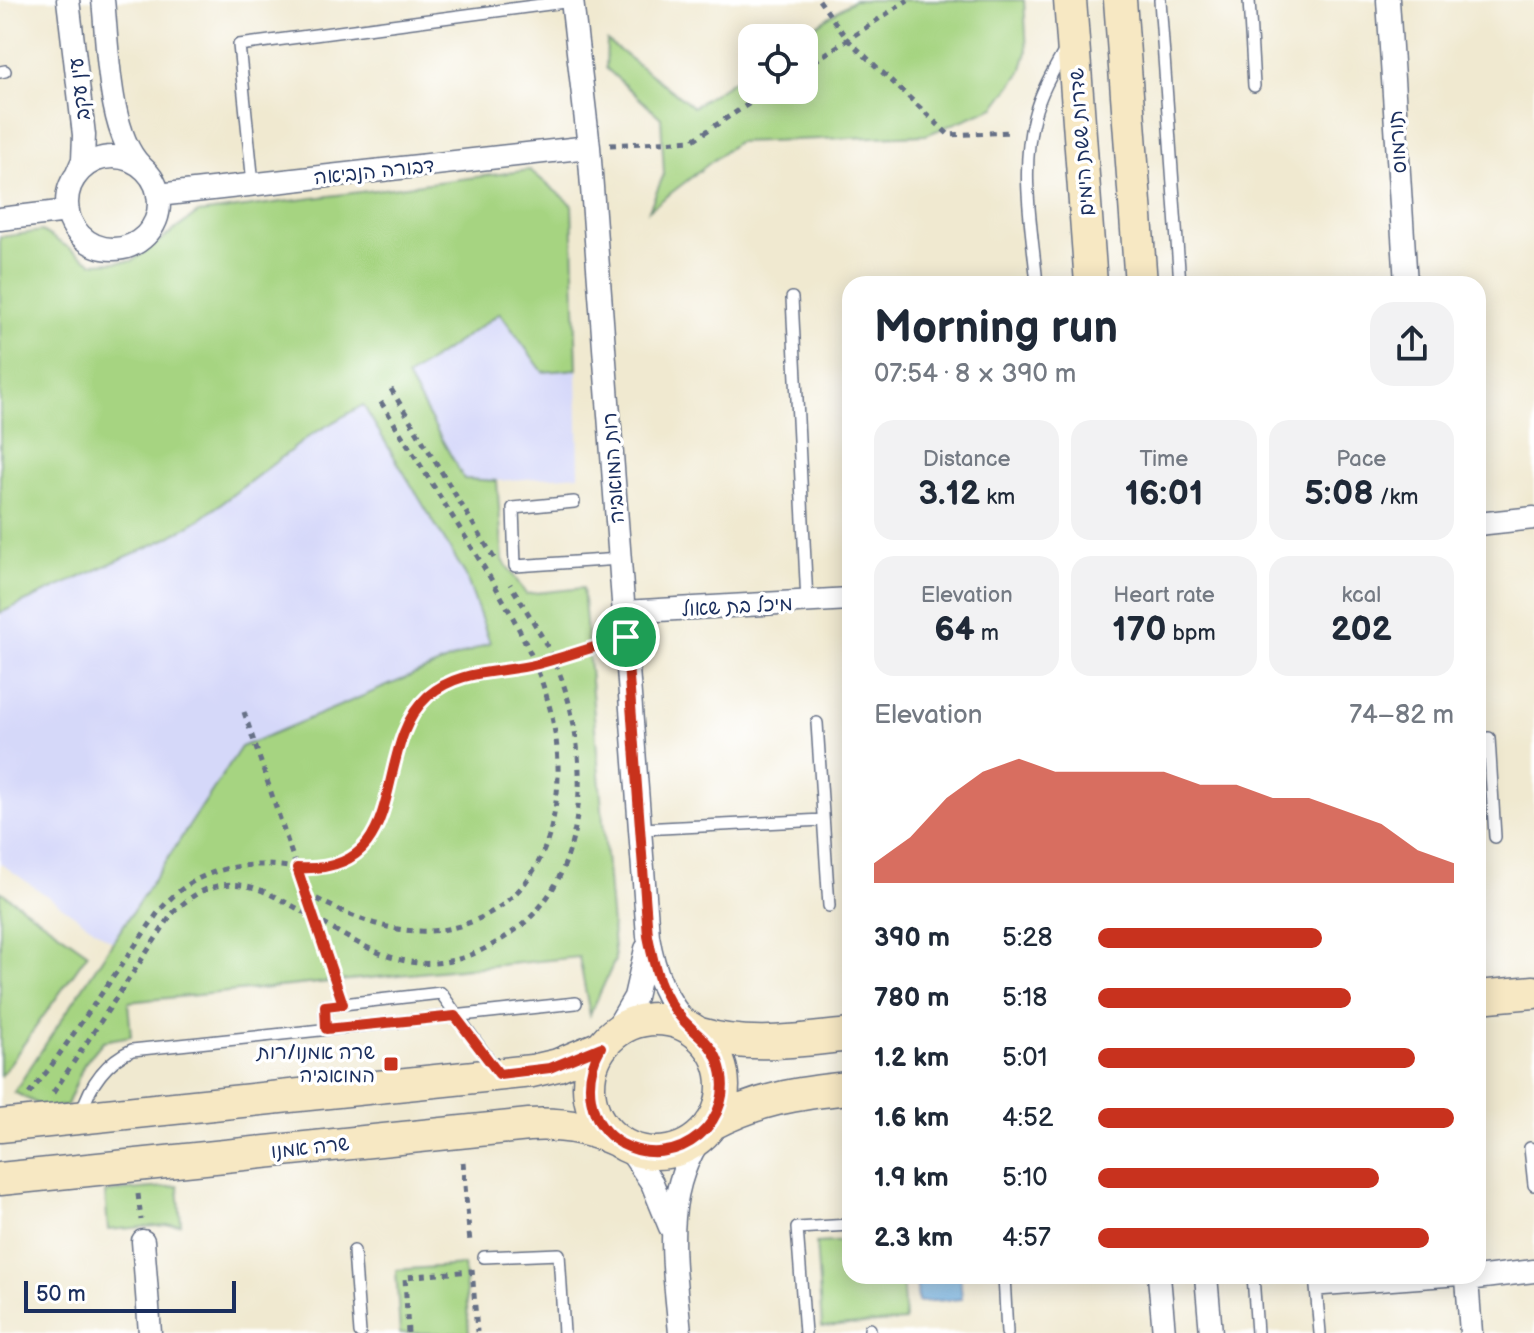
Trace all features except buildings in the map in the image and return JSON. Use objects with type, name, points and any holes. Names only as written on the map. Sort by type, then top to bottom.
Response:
[{"type":"street","name":"עין עקב","points":[[68,0],[84,135],[83,160],[75,177]]},
{"type":"street","name":"עין עקב","points":[[103,0],[119,128],[129,153],[145,170]]},
{"type":"street","name":"רות המואביה","points":[[572,0],[589,147],[648,936],[662,988],[677,1013],[696,1031]]},
{"type":"street","points":[[1120,0],[1140,276]]},
{"type":"street","name":"תורמוס","points":[[1388,0],[1405,276]]},
{"type":"street","name":"שדרות ששת הימים","points":[[1072,15],[1090,276]]},
{"type":"street","name":"דבורה הנביאה","points":[[158,195],[589,147]]},
{"type":"street","points":[[112,157],[126,159],[145,170],[154,181],[158,195],[157,216],[150,229],[140,240],[121,248],[100,247],[86,240],[76,230],[68,211],[69,190],[75,177],[92,162],[112,157]]},
{"type":"street","points":[[0,219],[68,211]]},
{"type":"street","points":[[1486,523],[1534,518]]},
{"type":"street","name":"מיכל בת שאול","points":[[624,612],[842,600]]},
{"type":"street","name":"רות המואביה","points":[[607,1042],[635,997],[648,936]]},
{"type":"street","points":[[1486,996],[1534,992]]},
{"type":"street","points":[[0,1126],[29,1111],[80,1117],[550,1068],[607,1042],[625,1026],[655,1019],[676,1022],[725,1041],[763,1042],[842,1036]]},
{"type":"street","points":[[680,1333],[672,1235],[680,1177],[691,1151],[721,1105],[722,1074],[716,1055],[696,1031]]},
{"type":"street","points":[[607,1042],[592,1067],[590,1098],[603,1126],[623,1144],[657,1193],[672,1235]]},
{"type":"street","points":[[623,1144],[647,1152],[668,1152],[687,1145],[708,1128],[750,1105],[770,1099],[842,1089]]},
{"type":"street","name":"שרה אמנו","points":[[0,1179],[529,1125],[556,1125],[598,1132],[623,1144]]},
{"type":"street","points":[[143,1241],[150,1333]]},
{"type":"street","points":[[1486,1277],[1534,1271]]},
{"type":"street","points":[[1160,1284],[1164,1333]]},
{"type":"street","points":[[1207,1284],[1211,1333]]},
{"type":"street","points":[[1467,1284],[1471,1333]]},
{"type":"lane","points":[[253,184],[239,45],[572,0]]},
{"type":"lane","points":[[1160,0],[1179,276]]},
{"type":"lane","points":[[1249,0],[1254,86]]},
{"type":"lane","points":[[1036,276],[1028,184],[1031,132],[1041,96],[1072,15]]},
{"type":"lane","points":[[792,298],[807,602]]},
{"type":"lane","points":[[574,502],[513,508],[515,566],[620,559]]},
{"type":"lane","points":[[817,723],[829,906]]},
{"type":"lane","points":[[1486,738],[1489,738],[1495,837]]},
{"type":"lane","points":[[641,829],[823,820]]},
{"type":"lane","points":[[326,1029],[325,1006],[441,993],[499,1074]]},
{"type":"lane","points":[[80,1117],[98,1077],[118,1057],[132,1050],[576,1003]]},
{"type":"lane","points":[[1530,1148],[1534,1185]]},
{"type":"lane","points":[[805,1333],[797,1228],[842,1225]]},
{"type":"lane","points":[[354,1251],[360,1333]]},
{"type":"lane","points":[[484,1257],[559,1254],[564,1333]]},
{"type":"lane","points":[[1004,1284],[1007,1333]]},
{"type":"lane","points":[[1254,1284],[1257,1333]]},
{"type":"lane","points":[[1316,1284],[1320,1333]]},
{"type":"lane","points":[[1317,1290],[1399,1284]]},
{"type":"path","points":[[819,0],[847,39],[949,135],[1031,132]]},
{"type":"path","points":[[818,59],[908,0]]},
{"type":"path","points":[[589,147],[693,140],[748,104]]},
{"type":"path","points":[[391,389],[498,564]]},
{"type":"path","points":[[306,893],[365,922],[411,932],[431,932],[468,924],[515,896],[535,870],[549,840],[557,798],[559,776],[551,711],[532,651],[506,603],[379,399]]},
{"type":"path","points":[[29,1111],[172,914],[186,901],[214,886],[237,884],[264,890],[382,954],[411,961],[438,963],[456,960],[489,947],[537,913],[554,888],[566,860],[578,800],[576,738],[571,708],[553,659],[506,577]]},
{"type":"path","points":[[29,1111],[49,1069],[157,914],[178,890],[202,875],[231,867],[264,865],[297,868],[336,864],[367,843],[382,817],[405,727],[429,695],[469,675],[536,665],[626,637]]},
{"type":"path","points":[[244,712],[343,1004]]},
{"type":"path","points":[[460,1132],[477,1332]]},
{"type":"path","points":[[135,1165],[143,1241]]},
{"type":"path","points":[[408,1333],[405,1277],[472,1271]]},
{"type":"shaded area","points":[[500,312],[543,372],[577,369],[579,475],[497,481],[464,479],[406,377]]},
{"type":"shaded area","points":[[363,405],[465,574],[490,644],[241,747],[113,942],[0,863],[0,613],[168,538],[202,518],[311,435]]},
{"type":"green space","points":[[854,0],[1024,0],[1027,52],[1021,72],[995,107],[926,135],[737,142],[649,210],[664,174],[661,118],[606,68],[607,41],[693,107],[738,77],[738,104],[818,104],[818,24]]},
{"type":"green space","points":[[530,170],[572,205],[577,369],[543,372],[500,313],[407,377],[464,479],[497,481],[503,560],[526,594],[583,588],[615,960],[590,1015],[579,957],[128,1002],[131,1036],[103,1041],[84,1064],[67,1105],[47,1109],[14,1092],[241,747],[490,643],[465,574],[363,405],[311,435],[202,518],[168,538],[0,613],[0,237],[42,231],[93,263],[132,261],[198,213]]},
{"type":"green space","points":[[0,891],[88,953],[1,1076],[0,1075]]},
{"type":"green space","points":[[178,1186],[181,1224],[108,1230],[105,1192]]},
{"type":"green space","points":[[842,1241],[842,1284],[903,1284],[905,1321],[822,1327],[816,1243]]},
{"type":"green space","points":[[464,1265],[469,1333],[400,1333],[396,1270]]},
{"type":"water","points":[[917,1284],[961,1284],[962,1299],[918,1302]]},
{"type":"place","name":"שרה אמנו/רות המואביה","points":[[391,1064]]},
{"type":"route","points":[[626,637],[652,958],[658,978],[677,1013],[691,1029],[707,1040],[716,1055],[723,1084],[721,1105],[704,1133],[687,1145],[658,1153],[637,1150],[618,1141],[597,1117],[589,1088],[592,1067],[601,1047],[550,1068],[499,1074],[455,1016],[326,1029],[325,1006],[343,1004],[297,868],[336,864],[367,843],[388,800],[405,727],[429,695],[460,677],[536,665],[626,637]]}]
